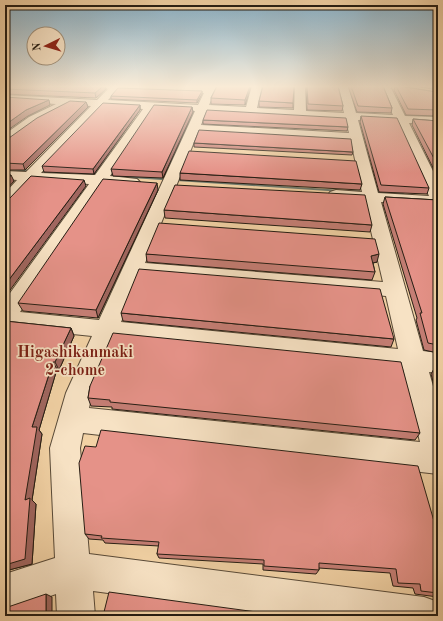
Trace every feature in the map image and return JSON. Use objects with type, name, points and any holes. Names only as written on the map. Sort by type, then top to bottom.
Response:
[{"type":"street","points":[[5,140],[39,115]]},
{"type":"street","points":[[5,202],[89,115]]},
{"type":"street","points":[[145,115],[98,180],[5,318],[425,362]]},
{"type":"street","points":[[76,616],[65,448],[72,419],[79,393],[105,329],[133,268],[160,223],[163,184],[184,152],[199,115]]},
{"type":"street","points":[[333,115],[438,121]]},
{"type":"street","points":[[399,115],[438,197]]},
{"type":"street","points":[[72,419],[438,458],[425,362],[374,239],[371,197],[350,116]]},
{"type":"street","points":[[193,128],[355,137]]},
{"type":"street","points":[[184,152],[199,152]]},
{"type":"street","points":[[347,161],[362,162]]},
{"type":"street","points":[[5,174],[163,184]]},
{"type":"street","points":[[324,194],[438,202]]},
{"type":"street","points":[[133,268],[395,290]]},
{"type":"street","points":[[5,593],[72,570],[424,616]]},
{"type":"building","points":[[5,115],[19,115],[5,125]]},
{"type":"building","points":[[43,115],[73,115],[23,164],[5,163],[5,139],[9,138]]},
{"type":"building","points":[[91,115],[133,115],[93,169],[42,166]]},
{"type":"building","points":[[147,115],[188,115],[162,172],[111,169]]},
{"type":"building","points":[[205,115],[294,115],[346,118],[348,127],[203,120]]},
{"type":"building","points":[[361,116],[397,118],[429,188],[381,185]]},
{"type":"building","points":[[413,119],[438,121],[438,166]]},
{"type":"building","points":[[199,130],[351,139],[353,152],[194,143]]},
{"type":"building","points":[[189,151],[356,161],[362,184],[180,173]]},
{"type":"building","points":[[5,174],[11,175],[5,182]]},
{"type":"building","points":[[31,176],[84,180],[5,285],[5,201],[9,199]]},
{"type":"building","points":[[103,179],[157,183],[96,310],[18,303]]},
{"type":"building","points":[[175,185],[365,195],[372,225],[164,210]]},
{"type":"building","points":[[385,197],[438,200],[438,345],[428,343],[420,313],[422,313]]},
{"type":"building","points":[[159,223],[375,239],[379,254],[371,256],[375,272],[146,254]]},
{"type":"building","points":[[139,269],[380,289],[394,339],[121,313]]},
{"type":"building","points":[[5,321],[71,328],[55,362],[53,362],[32,427],[37,427],[25,500],[30,498],[25,559],[5,565]]},
{"type":"building","points":[[113,333],[401,362],[420,433],[110,402],[110,400],[88,398],[90,386]]},
{"type":"building","points":[[435,367],[438,367],[438,376]]},
{"type":"building","points":[[101,430],[418,466],[438,535],[438,593],[421,591],[420,584],[398,583],[396,569],[319,563],[319,570],[264,566],[264,560],[157,554],[159,542],[101,538],[102,536],[85,534],[79,463],[85,446],[96,447]]},
{"type":"building","points":[[109,592],[286,616],[103,616]]},
{"type":"building","points":[[46,594],[46,616],[5,616],[5,608]]},
{"type":"waterway","points":[[5,169],[51,172]]},
{"type":"waterway","points":[[86,174],[343,191]]},
{"type":"waterway","points":[[352,191],[403,194]]},
{"type":"district","name":"Higashikanmaki 2-chome","points":[[75,362]]}]
